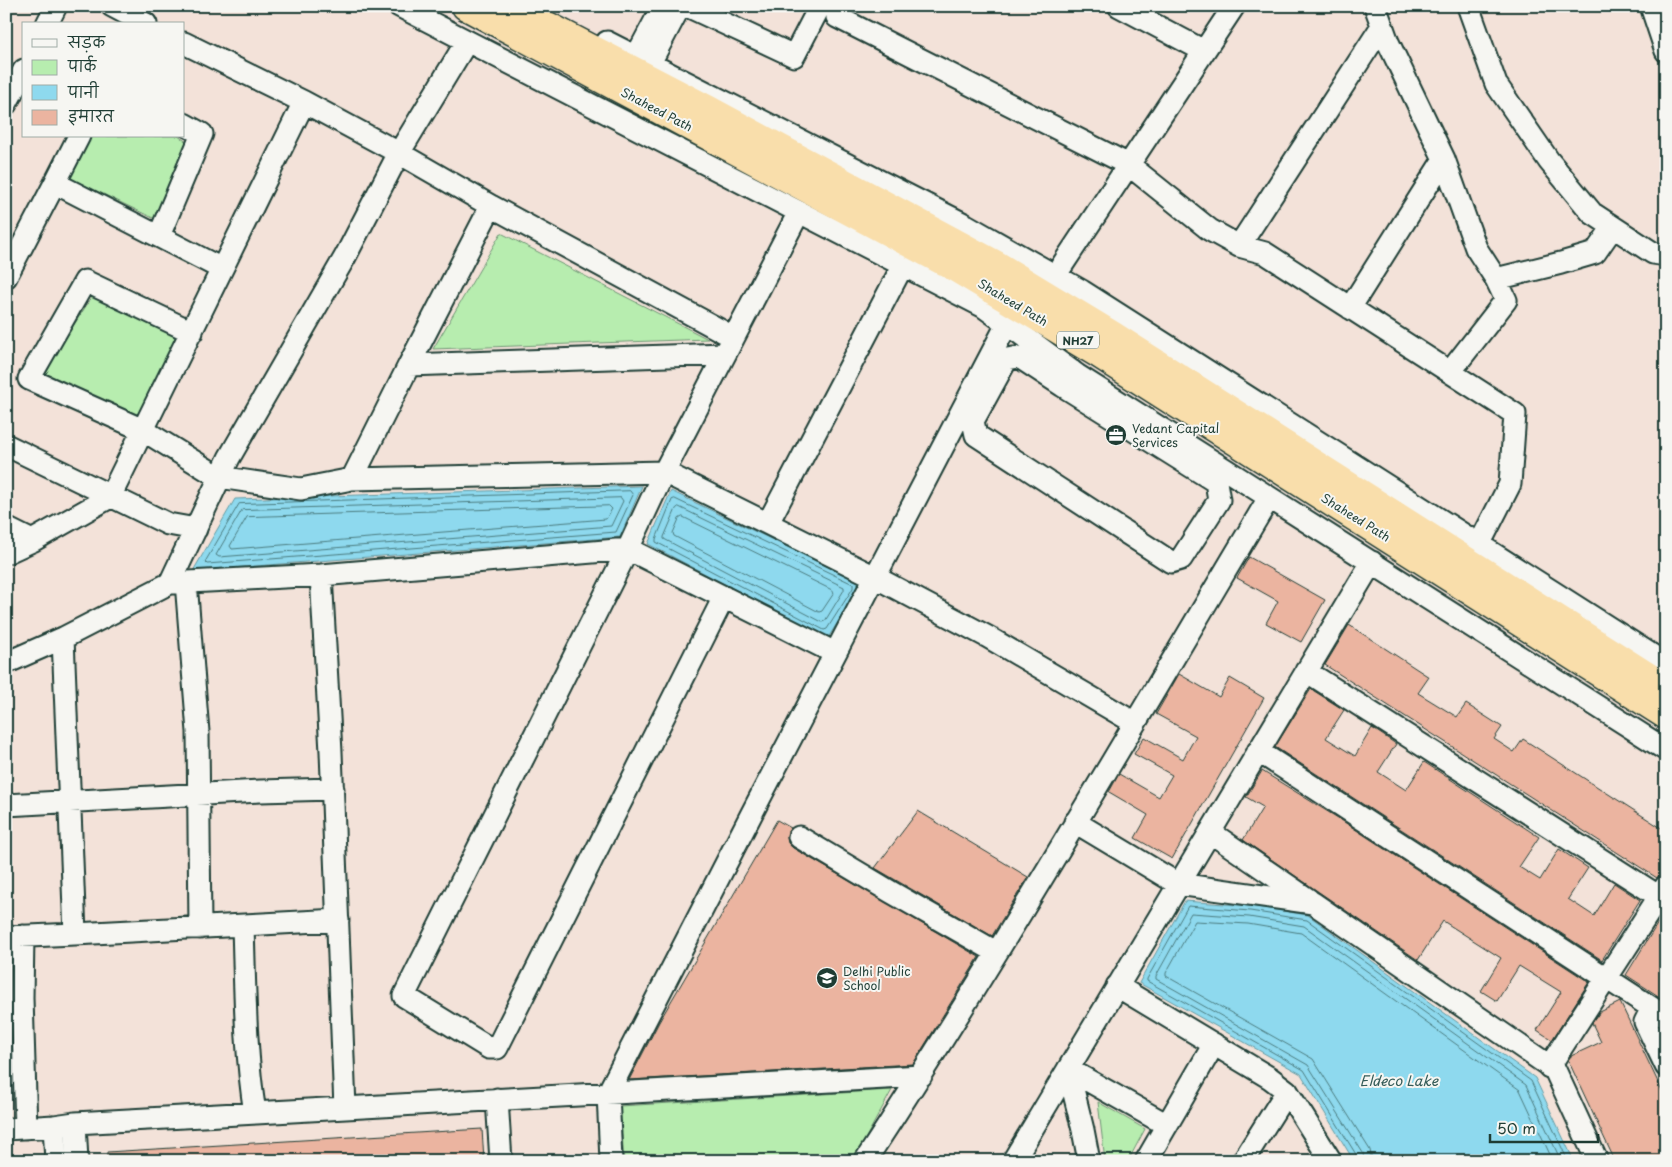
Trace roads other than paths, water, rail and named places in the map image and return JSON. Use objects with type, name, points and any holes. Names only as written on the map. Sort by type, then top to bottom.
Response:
[{"type":"highway","name":"Shaheed Path","points":[[466,6],[954,267],[1105,357],[1666,715]]},
{"type":"highway","name":"Shaheed Path","points":[[509,6],[706,108],[995,264],[1112,334],[1666,688]]},
{"type":"street","points":[[48,22],[56,6]]},
{"type":"street","points":[[112,6],[142,22]]},
{"type":"street","points":[[400,6],[984,307],[1008,324],[1068,378]]},
{"type":"street","points":[[538,6],[966,225],[1090,296],[1666,664]]},
{"type":"street","points":[[643,60],[663,6]]},
{"type":"street","points":[[643,60],[692,8],[794,56],[820,6]]},
{"type":"street","points":[[843,6],[837,18],[1129,165],[1210,230],[1239,246],[1265,253],[1515,414],[1510,484],[1479,544]]},
{"type":"street","points":[[1119,6],[1204,51]]},
{"type":"street","points":[[1055,276],[1234,6]]},
{"type":"street","points":[[1375,6],[1388,42],[1444,159],[1476,248],[1496,279],[1506,300],[1450,372]]},
{"type":"street","points":[[1468,6],[1496,84],[1549,162],[1592,213],[1653,253],[1666,255]]},
{"type":"street","points":[[1651,6],[1666,51]]},
{"type":"street","points":[[1239,246],[1382,26]]},
{"type":"street","points":[[200,928],[198,732],[178,583],[196,529],[219,477],[345,257],[399,153],[467,41]]},
{"type":"street","points":[[185,43],[304,102],[399,153],[729,345]]},
{"type":"street","points":[[6,104],[22,74]]},
{"type":"street","points":[[6,553],[32,541],[110,497],[304,102]]},
{"type":"street","points":[[158,236],[202,134],[185,125]]},
{"type":"street","points":[[6,277],[78,138]]},
{"type":"street","points":[[1350,308],[1444,159]]},
{"type":"street","points":[[55,183],[222,269]]},
{"type":"street","points":[[352,479],[492,206]]},
{"type":"street","points":[[724,597],[497,1048],[489,1048],[404,996],[628,549],[664,472],[799,212]]},
{"type":"street","points":[[1496,279],[1595,253],[1614,227]]},
{"type":"street","points":[[768,523],[903,265]]},
{"type":"street","points":[[192,332],[85,281],[29,379],[143,430],[219,477],[301,489],[352,479],[664,472],[875,577],[988,637],[1135,723]]},
{"type":"street","points":[[611,1161],[608,1093],[1008,324]]},
{"type":"street","points":[[409,365],[729,345]]},
{"type":"street","points":[[1159,436],[1216,482],[1219,500],[1181,560],[1171,562],[976,435],[973,421],[1007,359],[1019,357],[1068,378],[1159,436],[1269,498],[1372,562],[1666,750]]},
{"type":"street","points":[[6,444],[168,524],[196,529]]},
{"type":"street","points":[[865,1161],[921,1076],[1269,498]]},
{"type":"street","points":[[6,528],[32,541]]},
{"type":"street","points":[[6,663],[178,583],[321,575],[628,549],[835,654]]},
{"type":"street","points":[[1013,1161],[1372,562]]},
{"type":"street","points":[[321,575],[333,789],[344,1108]]},
{"type":"street","points":[[63,638],[75,934]]},
{"type":"street","points":[[1306,671],[1663,894],[1549,1067]]},
{"type":"street","points":[[1258,751],[1659,1012],[1646,1022],[1666,1066]]},
{"type":"street","points":[[6,805],[199,794],[333,789]]},
{"type":"street","points":[[1075,822],[1178,884],[1313,903]]},
{"type":"street","points":[[1210,832],[1554,1070],[1597,1161]]},
{"type":"street","points":[[799,838],[996,952]]},
{"type":"street","points":[[338,920],[15,936],[22,998],[16,1129],[255,1113],[921,1076]]},
{"type":"street","points":[[243,926],[245,1006],[255,1113]]},
{"type":"street","points":[[1117,986],[1270,1078],[1287,1091],[1331,1161]]},
{"type":"street","points":[[1146,1161],[1214,1044]]},
{"type":"street","points":[[1068,1069],[1167,1125]]},
{"type":"street","points":[[1068,1069],[1089,1161]]},
{"type":"street","points":[[1244,1161],[1287,1091]]},
{"type":"street","points":[[498,1099],[501,1161]]},
{"type":"street","points":[[56,1161],[65,1125]]},
{"type":"street","points":[[65,1125],[76,1161]]},
{"type":"water","points":[[642,486],[620,537],[193,571],[235,499]]},
{"type":"water","points":[[671,491],[862,583],[828,638],[648,544]]},
{"type":"water","name":"Eldeco Lake","points":[[1185,901],[1250,906],[1308,915],[1535,1078],[1574,1161],[1354,1161],[1301,1074],[1139,983]]},
{"type":"place","name":"Vedant Capital Services","points":[[1116,435]]},
{"type":"place","name":"Delhi Public School","points":[[827,978]]}]
